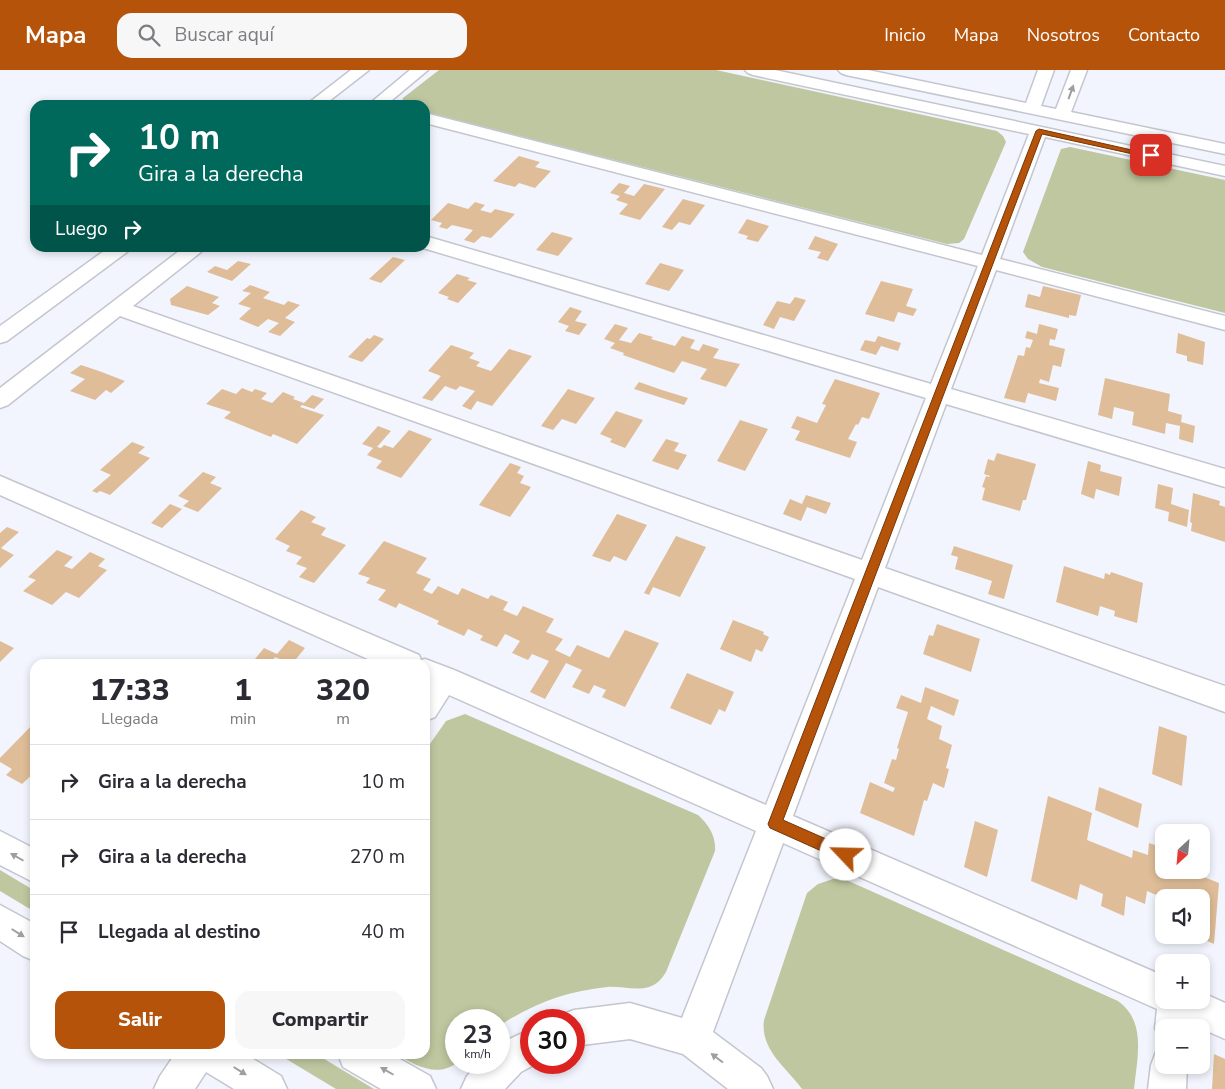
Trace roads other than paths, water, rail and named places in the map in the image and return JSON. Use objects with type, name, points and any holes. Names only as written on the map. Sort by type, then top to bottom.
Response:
[{"type":"street","points":[[321,100],[361,70]]},
{"type":"street","points":[[382,100],[420,70]]},
{"type":"street","points":[[753,70],[1036,120],[1062,115],[1225,149]]},
{"type":"street","points":[[846,70],[1225,171]]},
{"type":"street","points":[[692,1039],[990,264],[1036,120],[1046,70]]},
{"type":"street","points":[[1062,115],[1079,70]]},
{"type":"street","points":[[430,119],[1225,323]]},
{"type":"street","points":[[430,243],[1225,478]]},
{"type":"street","points":[[0,336],[115,252]]},
{"type":"street","points":[[0,400],[189,252]]},
{"type":"street","points":[[118,308],[1225,699]]},
{"type":"street","points":[[0,484],[398,659]]},
{"type":"street","points":[[430,692],[435,675],[1155,990]]},
{"type":"street","points":[[0,847],[30,864]]},
{"type":"street","points":[[0,922],[30,941]]},
{"type":"street","points":[[1199,1009],[1225,1020]]},
{"type":"street","points":[[585,1027],[630,1021],[692,1039],[748,1081],[754,1089]]},
{"type":"street","points":[[480,1089],[508,1059],[520,1053]]},
{"type":"street","points":[[173,1089],[193,1059]]},
{"type":"street","points":[[220,1059],[268,1089]]},
{"type":"street","points":[[365,1059],[417,1089]]},
{"type":"street","points":[[1167,1089],[1168,1074]]}]
